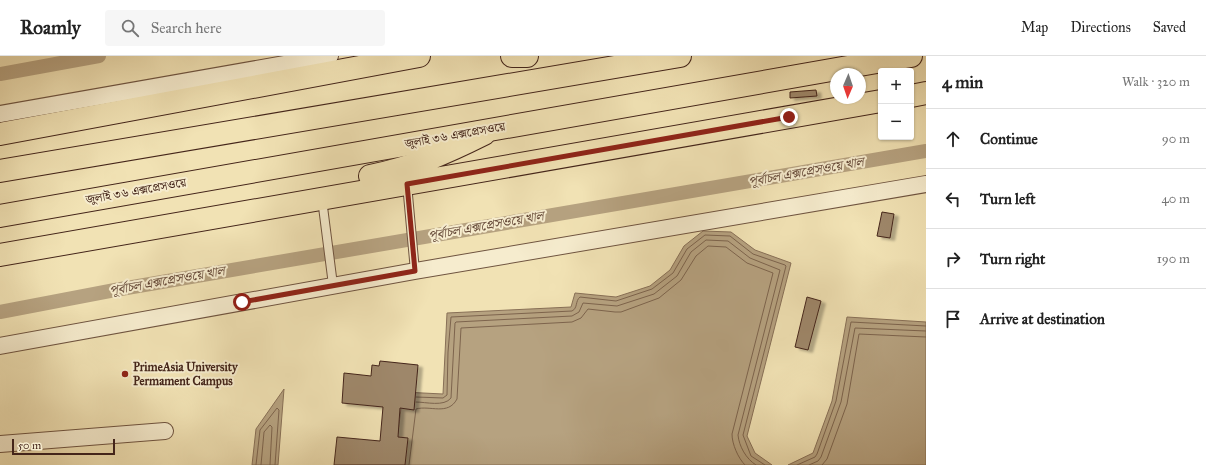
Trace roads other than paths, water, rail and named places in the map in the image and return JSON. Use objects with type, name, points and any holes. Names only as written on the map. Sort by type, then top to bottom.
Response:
[{"type":"main road","points":[[0,134],[419,56]]},
{"type":"main road","points":[[512,56],[527,56]]},
{"type":"main road","points":[[0,171],[680,56]]},
{"type":"main road","name":"জুলাই ৩৬ এক্সপ্রেসওয়ে","points":[[0,216],[911,56]]},
{"type":"main road","points":[[914,95],[926,93]]},
{"type":"main road","points":[[0,254],[878,102]]},
{"type":"main road","points":[[183,222],[198,211],[228,202],[392,172],[444,154],[496,128]]},
{"type":"street","points":[[0,114],[330,56]]},
{"type":"street","points":[[0,346],[333,285],[926,184]]},
{"type":"street","points":[[0,444],[166,431]]},
{"type":"lane","points":[[407,184],[415,271]]},
{"type":"lane","points":[[322,198],[333,285]]},
{"type":"water","points":[[703,231],[731,232],[755,250],[791,263],[747,436],[755,453],[772,465],[394,465],[403,392],[443,394],[447,313],[571,307],[575,293],[616,297],[650,286],[670,270],[684,246]]},
{"type":"water","points":[[847,317],[926,322],[926,465],[788,465],[813,453],[832,401]]},
{"type":"water","points":[[284,389],[278,465],[252,465],[256,429]]},
{"type":"waterway","name":"পূর্বাচল এক্সপ্রেসওয়ে খাল","points":[[0,74],[99,56]]},
{"type":"waterway","name":"পূর্বাচল এক্সপ্রেসওয়ে খাল","points":[[0,312],[115,290],[926,151]]},
{"type":"place","name":"PrimeAsia University Permament Campus","points":[[125,374]]}]
